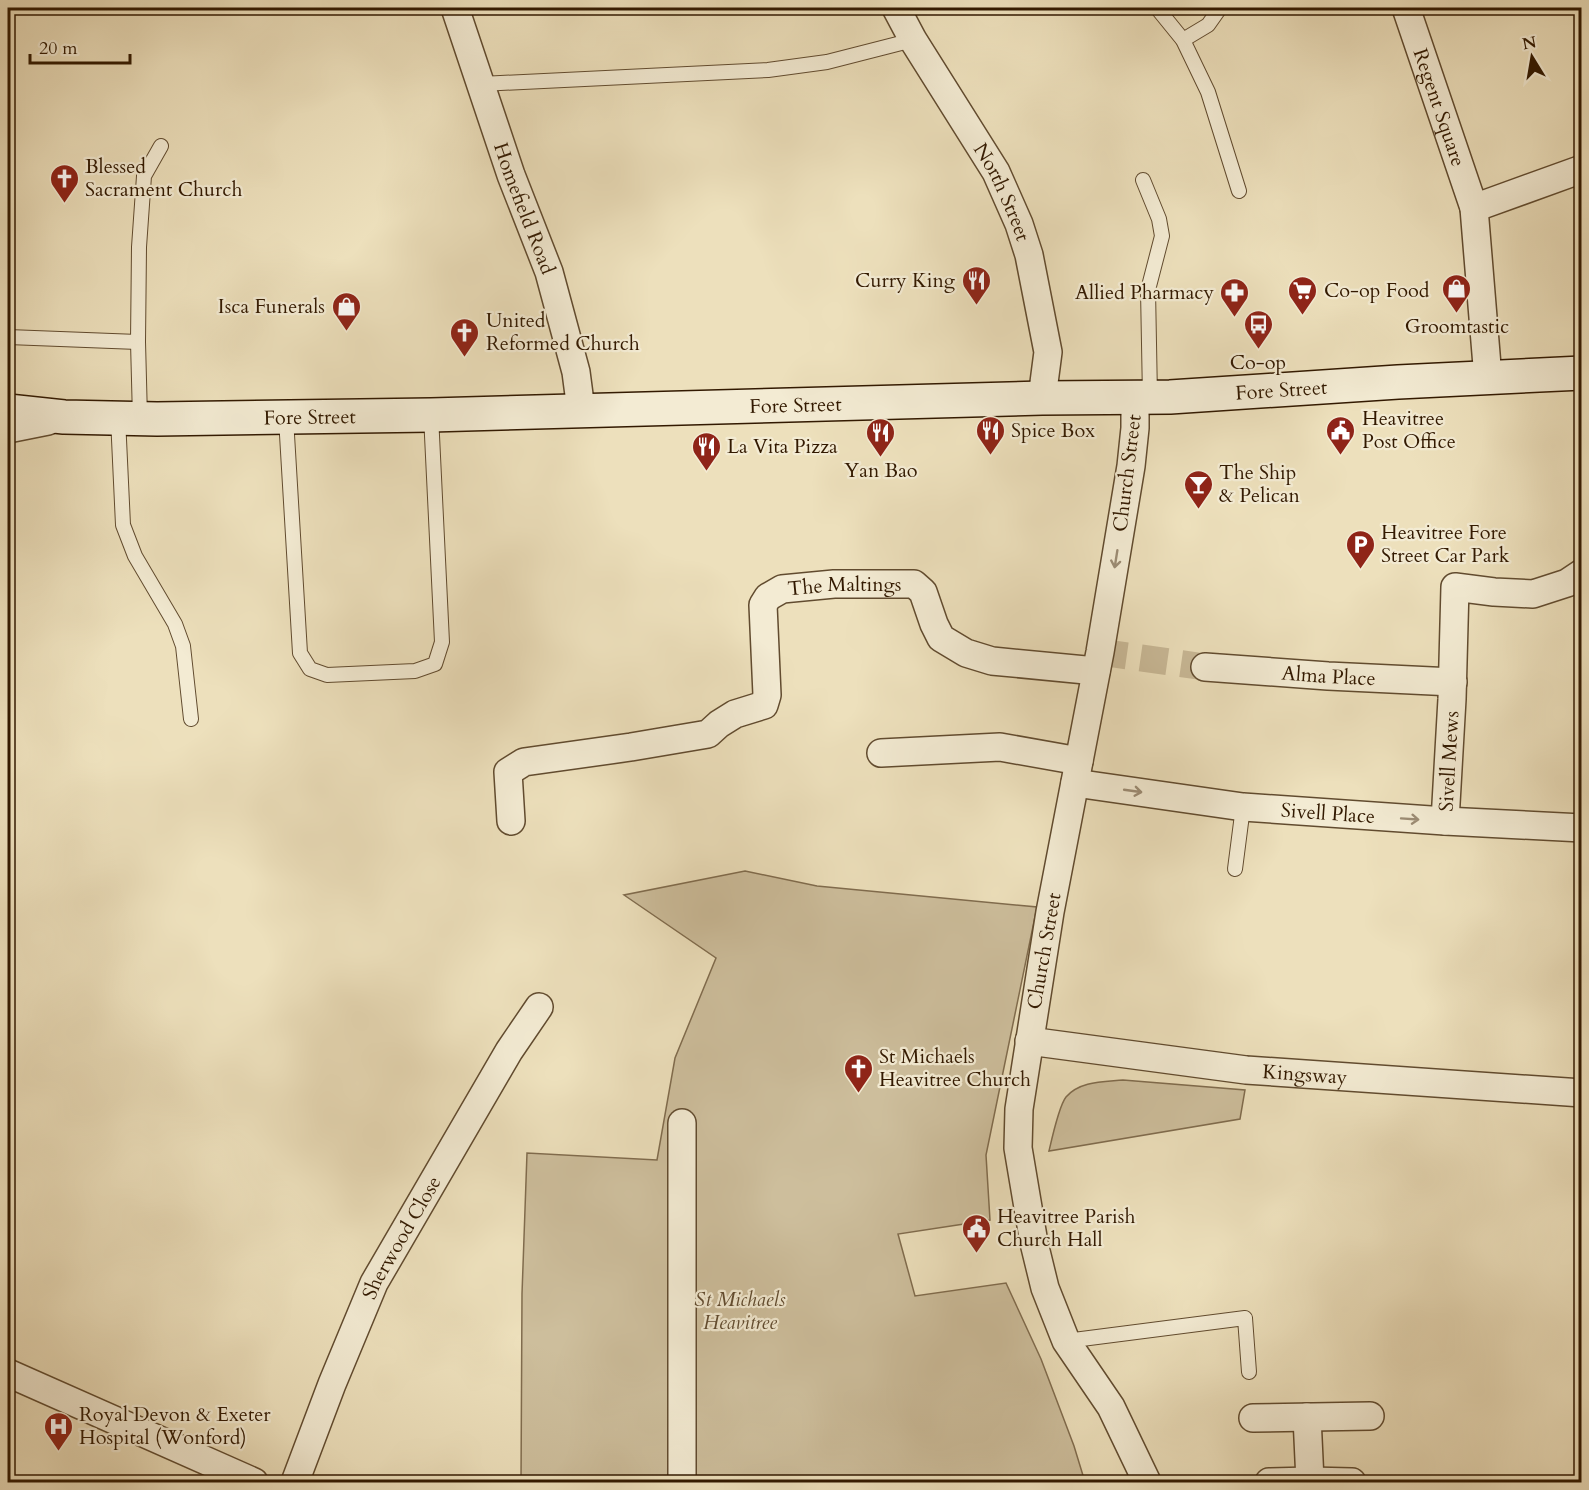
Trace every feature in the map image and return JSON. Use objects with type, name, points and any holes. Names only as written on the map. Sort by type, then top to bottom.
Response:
[{"type":"main road","name":"Fore Street","points":[[8,411],[64,417],[129,418],[431,415],[1042,398],[1170,397],[1581,373]]},
{"type":"street","name":"Homefield Road","points":[[455,8],[511,175],[549,272],[576,372],[581,410]]},
{"type":"street","name":"North Street","points":[[896,8],[996,172],[1019,224],[1029,255],[1048,352],[1042,398]]},
{"type":"street","name":"Regent Square","points":[[1406,8],[1474,208],[1488,378]]},
{"type":"street","points":[[1474,208],[1581,169]]},
{"type":"street","name":"Church Street","points":[[1143,397],[1135,428],[1131,466],[1098,662],[1050,912],[1019,1109],[1018,1148],[1034,1244],[1045,1288],[1066,1341],[1111,1407],[1147,1482]]},
{"type":"street","points":[[8,429],[64,417]]},
{"type":"street","name":"Sivell Mews","points":[[1444,821],[1453,691],[1455,587],[1533,594],[1567,583],[1581,573]]},
{"type":"street","name":"The Maltings","points":[[511,821],[507,772],[524,762],[708,734],[735,714],[764,705],[767,694],[763,605],[768,597],[782,589],[834,584],[914,584],[923,592],[941,638],[966,652],[992,661],[1098,662]]},
{"type":"street","name":"Alma Place","points":[[1205,667],[1328,676],[1453,691]]},
{"type":"street","points":[[881,753],[1000,747],[1077,772]]},
{"type":"street","name":"Sivell Place","points":[[1077,772],[1243,807],[1581,828]]},
{"type":"street","name":"Sherwood Close","points":[[295,1482],[374,1283],[509,1051],[539,1007]]},
{"type":"street","name":"Kingsway","points":[[1029,1041],[1246,1070],[1581,1093]]},
{"type":"street","points":[[682,1123],[682,1482]]},
{"type":"street","points":[[8,1372],[254,1482]]},
{"type":"street","points":[[1254,1418],[1370,1416]]},
{"type":"street","points":[[1307,1417],[1310,1481]]},
{"type":"street","points":[[1269,1482],[1352,1482]]},
{"type":"lane","points":[[1157,8],[1183,40],[1208,92],[1239,191]]},
{"type":"lane","points":[[1183,40],[1208,25],[1220,8]]},
{"type":"lane","points":[[481,84],[768,70],[826,62],[914,40]]},
{"type":"lane","points":[[161,146],[144,176],[139,247],[138,342],[129,418],[123,525],[135,556],[175,624],[183,646],[191,719]]},
{"type":"lane","points":[[1143,180],[1159,219],[1162,236],[1148,290],[1143,397]]},
{"type":"lane","points":[[8,337],[138,342]]},
{"type":"lane","points":[[286,418],[300,653],[310,669],[327,675],[415,671],[435,664],[442,642],[431,415]]},
{"type":"lane","points":[[1235,869],[1243,807]]},
{"type":"lane","points":[[1066,1341],[1245,1318],[1249,1372]]},
{"type":"green space","name":"St Michaels Heavitree","points":[[745,871],[817,886],[1037,907],[986,1155],[990,1220],[898,1234],[915,1296],[1006,1283],[1041,1359],[1085,1482],[521,1482],[522,1294],[527,1153],[657,1160],[675,1058],[716,958],[624,895]]},
{"type":"green space","points":[[1123,1080],[1245,1090],[1240,1119],[1049,1151],[1058,1115],[1066,1097],[1085,1085]]},
{"type":"tunnel","points":[[1100,652],[1205,667]]},
{"type":"place","name":"Blessed Sacrament Church","points":[[64,204]]},
{"type":"place","name":"Curry King","points":[[976,306]]},
{"type":"place","name":"Groomtastic","points":[[1457,314]]},
{"type":"place","name":"Co-op Food","points":[[1303,316]]},
{"type":"place","name":"Allied Pharmacy","points":[[1235,318]]},
{"type":"place","name":"Isca Funerals","points":[[346,332]]},
{"type":"place","name":"Co-op","points":[[1258,350]]},
{"type":"place","name":"United Reformed Church","points":[[465,358]]},
{"type":"place","name":"Spice Box","points":[[990,456]]},
{"type":"place","name":"Heavitree Post Office","points":[[1341,456]]},
{"type":"place","name":"Yan Bao","points":[[881,458]]},
{"type":"place","name":"La Vita Pizza","points":[[706,472]]},
{"type":"place","name":"The Ship & Pelican","points":[[1198,510]]},
{"type":"place","name":"Heavitree Fore Street Car Park","points":[[1360,570]]},
{"type":"place","name":"St Michaels Heavitree Church","points":[[858,1094]]},
{"type":"place","name":"Heavitree Parish Church Hall","points":[[976,1254]]},
{"type":"place","name":"Royal Devon & Exeter Hospital (Wonford)","points":[[58,1452]]}]
